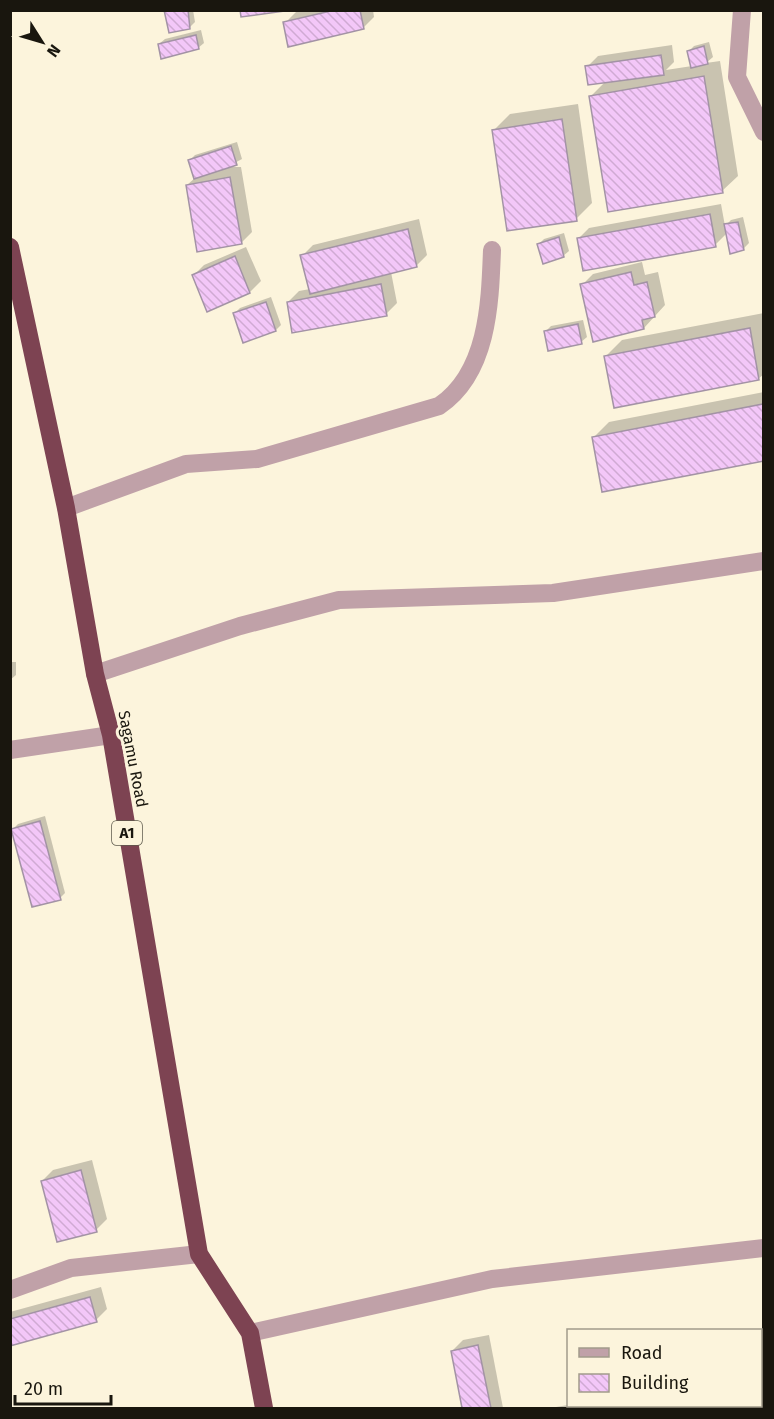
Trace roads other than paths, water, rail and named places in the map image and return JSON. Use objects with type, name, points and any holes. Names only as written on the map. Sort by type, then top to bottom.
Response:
[{"type":"highway","name":"Sagamu Road","points":[[10,247],[66,508],[95,674],[111,735],[199,1254],[250,1333],[264,1408]]},
{"type":"street","points":[[742,10],[736,77],[764,132]]},
{"type":"street","points":[[66,508],[186,464],[257,459],[439,406],[456,395],[470,373],[490,313],[492,250]]},
{"type":"street","points":[[95,674],[240,626],[339,600],[553,593],[764,561]]},
{"type":"street","points":[[10,750],[111,735]]},
{"type":"street","points":[[250,1333],[492,1279],[764,1248]]},
{"type":"street","points":[[10,1290],[71,1268],[199,1254]]}]
